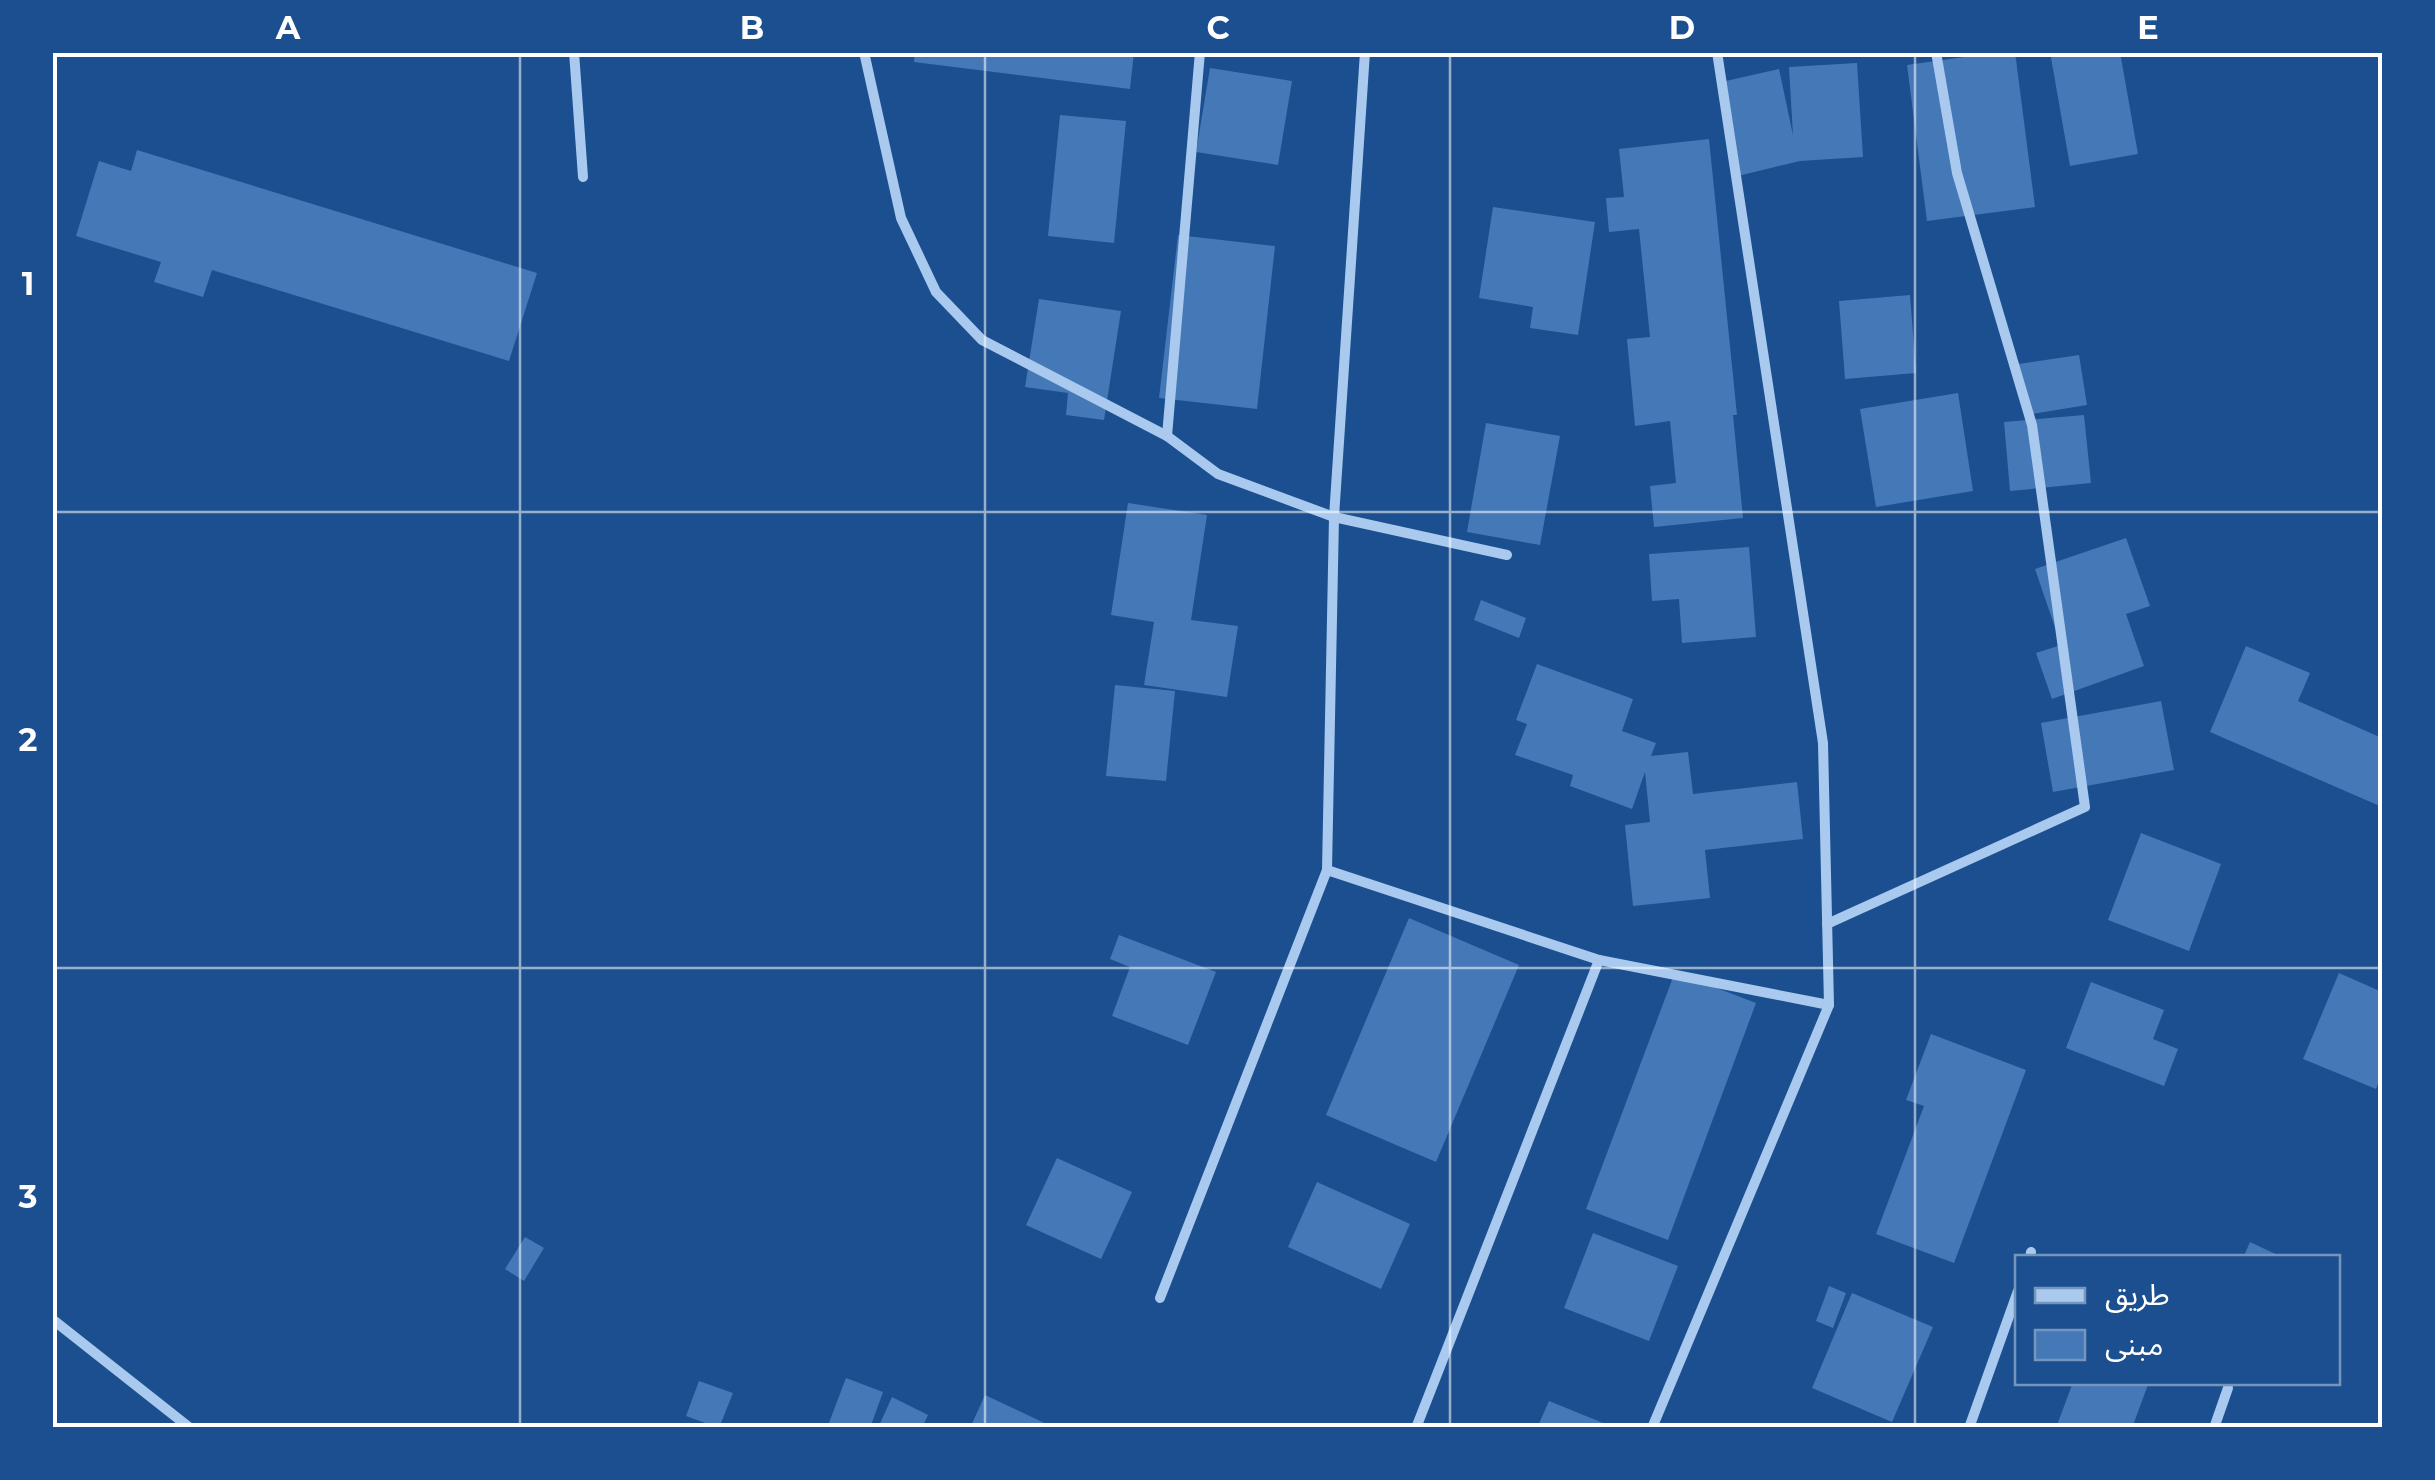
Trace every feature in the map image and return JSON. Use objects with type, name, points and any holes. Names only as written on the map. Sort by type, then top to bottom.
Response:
[{"type":"street","points":[[574,52],[583,177]]},
{"type":"street","points":[[864,52],[901,218],[936,292],[982,340],[1167,436],[1218,474],[1334,517],[1507,555]]},
{"type":"street","points":[[1167,436],[1200,52]]},
{"type":"street","points":[[1160,1298],[1326,870],[1334,517],[1364,52]]},
{"type":"street","points":[[1652,1428],[1828,1006],[1823,743],[1717,52]]},
{"type":"street","points":[[1827,924],[2085,807],[2032,424],[1957,173],[1936,52]]},
{"type":"street","points":[[1326,870],[1599,960],[1828,1006]]},
{"type":"street","points":[[1416,1428],[1599,960]]},
{"type":"street","points":[[1969,1428],[2015,1300]]},
{"type":"street","points":[[52,1319],[190,1428]]},
{"type":"street","points":[[2214,1428],[2228,1388]]},
{"type":"building","points":[[915,52],[1134,52],[1130,89],[914,62]]},
{"type":"building","points":[[2015,52],[2035,207],[1927,221],[1907,65]]},
{"type":"building","points":[[2050,52],[2120,52],[2138,154],[2070,166]]},
{"type":"building","points":[[1857,63],[1863,157],[1800,161],[1738,176],[1717,83],[1779,69],[1793,135],[1789,67]]},
{"type":"building","points":[[1210,68],[1292,81],[1278,165],[1196,152]]},
{"type":"building","points":[[1060,115],[1126,121],[1114,243],[1048,236]]},
{"type":"building","points":[[1709,139],[1737,415],[1733,415],[1743,518],[1654,527],[1650,486],[1676,483],[1670,421],[1635,426],[1627,339],[1650,337],[1639,229],[1609,232],[1606,198],[1624,197],[1619,149]]},
{"type":"building","points":[[137,150],[537,273],[509,361],[212,270],[203,297],[154,282],[161,262],[76,236],[99,161],[131,171]]},
{"type":"building","points":[[1493,207],[1595,222],[1578,335],[1530,328],[1533,307],[1479,298]]},
{"type":"building","points":[[1178,235],[1275,246],[1257,409],[1159,398]]},
{"type":"building","points":[[1910,295],[1916,373],[1845,379],[1839,301]]},
{"type":"building","points":[[1039,299],[1121,311],[1104,420],[1066,415],[1068,393],[1025,387]]},
{"type":"building","points":[[2079,355],[2087,405],[2026,415],[2018,364]]},
{"type":"building","points":[[1958,393],[1973,491],[1876,507],[1860,409]]},
{"type":"building","points":[[2084,415],[2091,483],[2010,491],[2004,422]]},
{"type":"building","points":[[1486,423],[1560,436],[1540,545],[1467,532]]},
{"type":"building","points":[[1128,503],[1207,515],[1191,620],[1238,626],[1227,697],[1144,685],[1154,622],[1111,615]]},
{"type":"building","points":[[2126,538],[2150,606],[2126,614],[2144,666],[2052,699],[2036,653],[2061,645],[2035,569]]},
{"type":"building","points":[[1749,547],[1756,637],[1682,643],[1679,599],[1652,601],[1649,554]]},
{"type":"building","points":[[1481,600],[1526,618],[1519,638],[1474,620]]},
{"type":"building","points":[[2246,646],[2310,673],[2298,701],[2382,738],[2382,807],[2210,732]]},
{"type":"building","points":[[1537,664],[1633,699],[1622,731],[1656,743],[1651,756],[1688,752],[1693,794],[1797,782],[1803,839],[1705,850],[1710,898],[1633,906],[1625,825],[1650,822],[1645,772],[1632,809],[1570,786],[1573,775],[1515,755],[1527,724],[1516,720]]},
{"type":"building","points":[[1115,685],[1175,691],[1166,781],[1106,776]]},
{"type":"building","points":[[2161,701],[2174,770],[2053,792],[2041,723]]},
{"type":"building","points":[[2141,833],[2221,864],[2189,951],[2108,920]]},
{"type":"building","points":[[1409,918],[1519,965],[1436,1162],[1326,1115]]},
{"type":"building","points":[[1119,935],[1216,972],[1188,1045],[1112,1016],[1130,967],[1110,959]]},
{"type":"building","points":[[1675,972],[1756,1003],[1668,1240],[1586,1209]]},
{"type":"building","points":[[2339,973],[2382,992],[2382,1074],[2376,1089],[2303,1059]]},
{"type":"building","points":[[2091,982],[2164,1010],[2153,1039],[2178,1049],[2164,1086],[2066,1048]]},
{"type":"building","points":[[1931,1034],[2026,1070],[1954,1263],[1876,1234],[1924,1106],[1906,1100]]},
{"type":"building","points":[[1057,1158],[1132,1192],[1101,1259],[1026,1225]]},
{"type":"building","points":[[1317,1182],[1410,1224],[1381,1289],[1288,1247]]},
{"type":"building","points":[[1593,1233],[1678,1266],[1649,1341],[1564,1308]]},
{"type":"building","points":[[525,1237],[544,1248],[524,1281],[505,1269]]},
{"type":"building","points":[[2250,1242],[2278,1255],[2244,1255]]},
{"type":"building","points":[[1829,1286],[1846,1293],[1833,1328],[1816,1321]]},
{"type":"building","points":[[1852,1293],[1933,1327],[1892,1422],[1812,1388]]},
{"type":"building","points":[[846,1378],[883,1392],[870,1428],[827,1428]]},
{"type":"building","points":[[699,1381],[733,1393],[719,1428],[686,1416]]},
{"type":"building","points":[[2072,1385],[2148,1385],[2132,1428],[2056,1428]]},
{"type":"building","points":[[985,1395],[1055,1428],[970,1428]]},
{"type":"building","points":[[892,1397],[928,1415],[922,1428],[878,1428]]},
{"type":"building","points":[[1549,1401],[1613,1427],[1613,1428],[1537,1428]]}]
